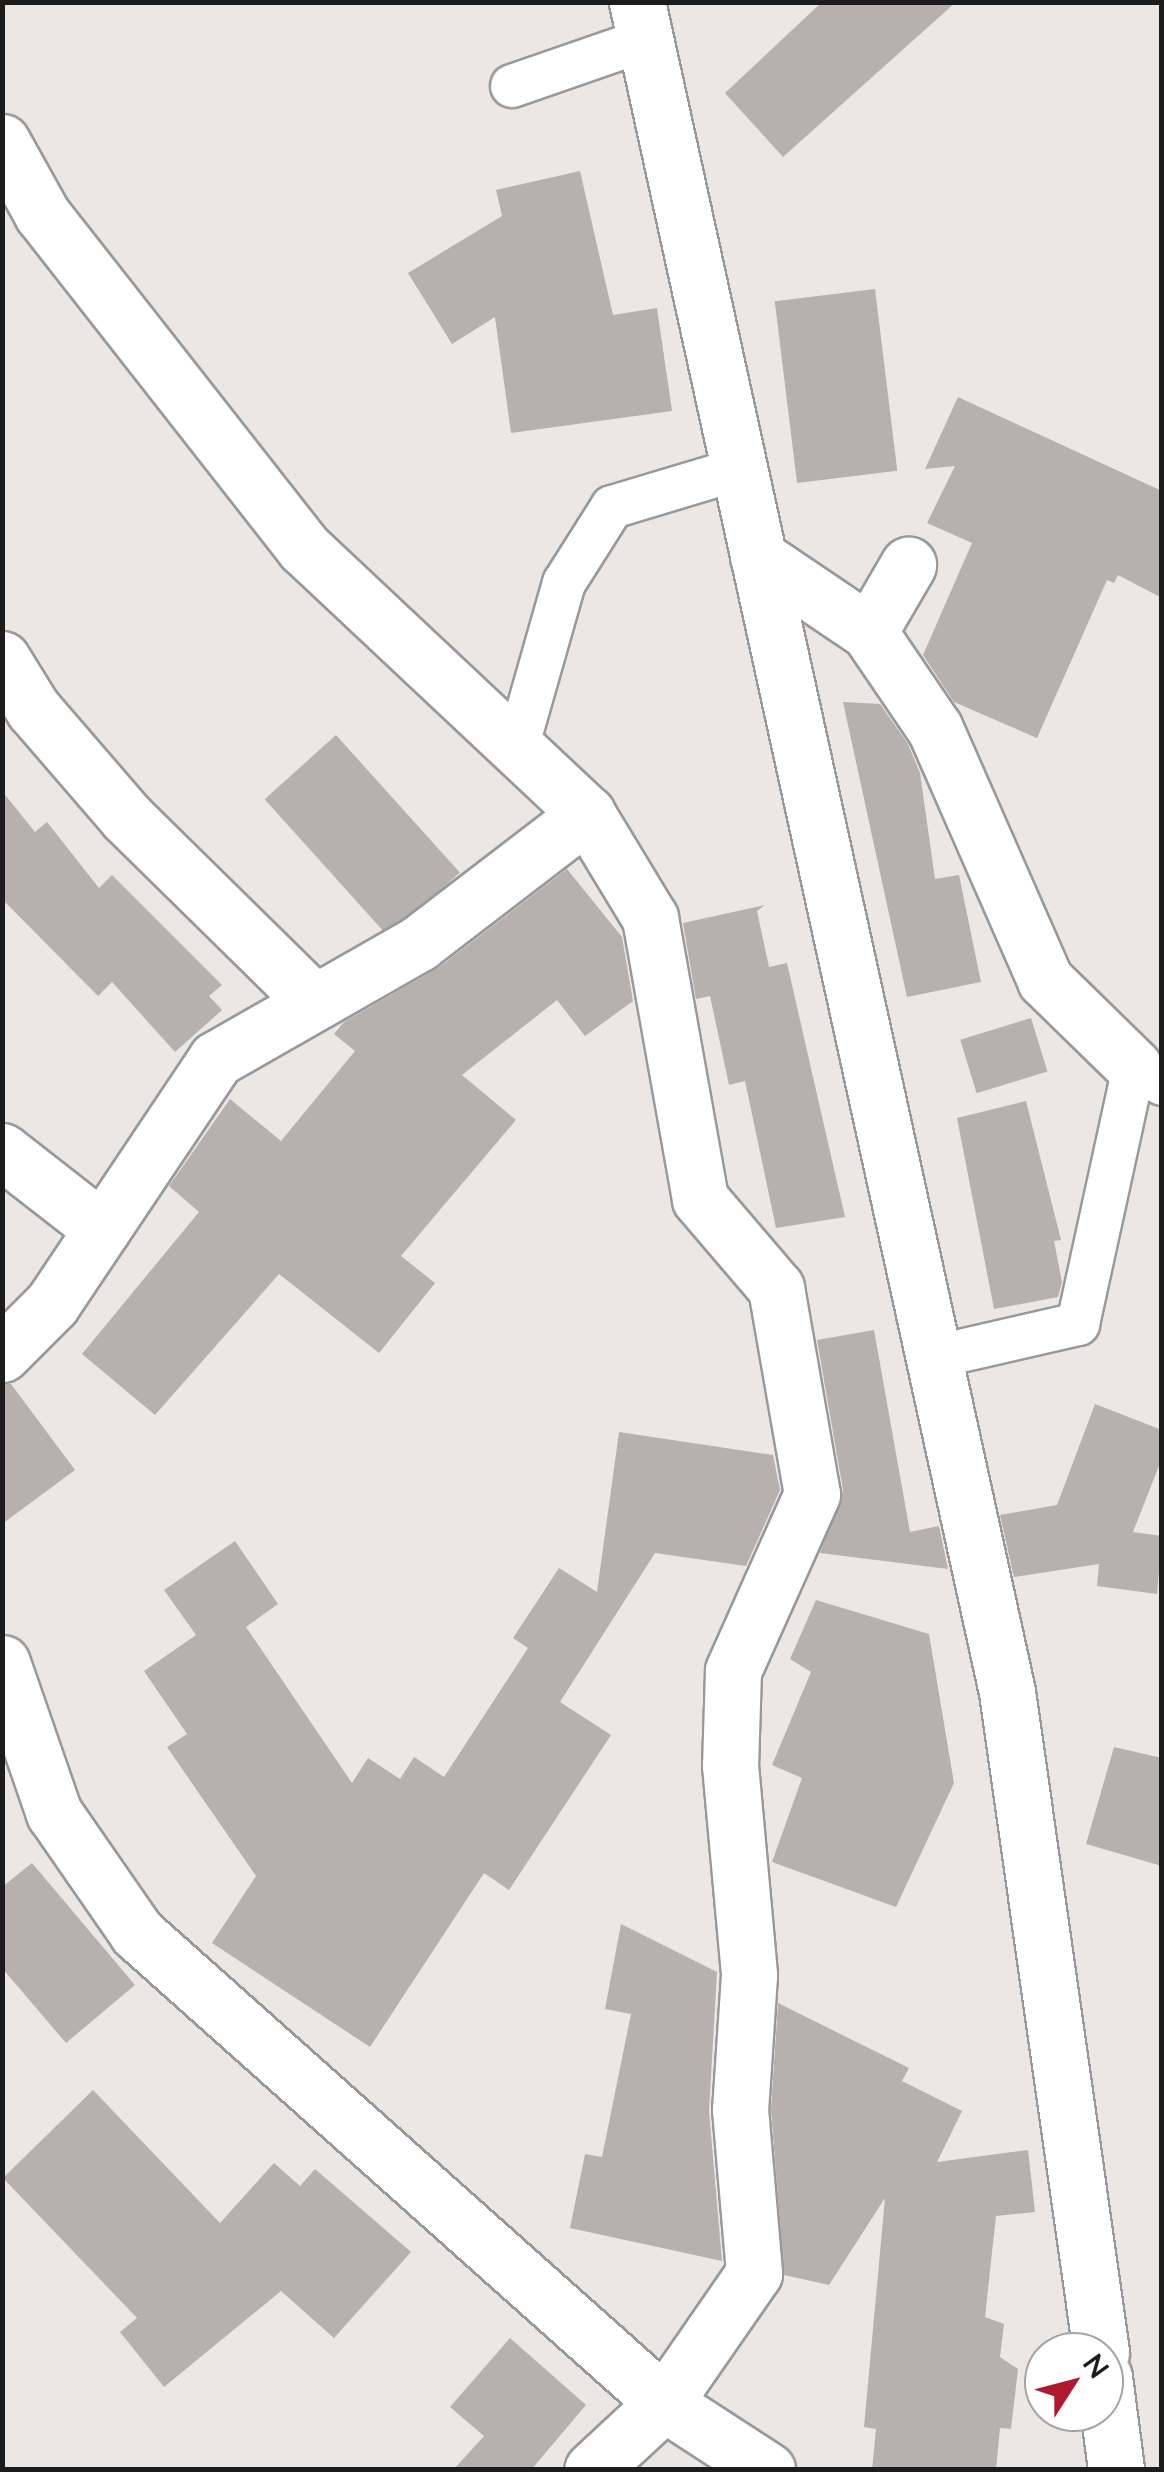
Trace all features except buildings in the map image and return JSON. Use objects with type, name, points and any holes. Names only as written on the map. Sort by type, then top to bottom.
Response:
[{"type":"street","points":[[641,21],[1007,1692],[1098,2332]]},
{"type":"street","points":[[2,142],[42,214],[304,548],[587,814],[650,918],[700,1198],[776,1288],[812,1494],[733,1670],[730,1765],[749,1975],[740,2109],[754,2273],[664,2403],[592,2470]]},
{"type":"street","points":[[758,557],[869,632],[935,729],[1045,980],[1148,1076]]},
{"type":"street","points":[[869,632],[908,564]]},
{"type":"street","points":[[2,660],[34,710],[127,818],[314,1002]]},
{"type":"street","points":[[2,1354],[52,1304],[216,1059],[420,943],[587,814]]},
{"type":"street","points":[[2,1150],[102,1229]]},
{"type":"street","points":[[2,1663],[54,1813],[136,1933],[664,2403],[767,2470]]},
{"type":"street","points":[[1111,2432],[1116,2470]]},
{"type":"lane","points":[[512,86],[641,21]]},
{"type":"lane","points":[[517,748],[564,582],[612,507],[739,469]]},
{"type":"lane","points":[[934,1357],[1078,1324],[1148,1076]]}]
